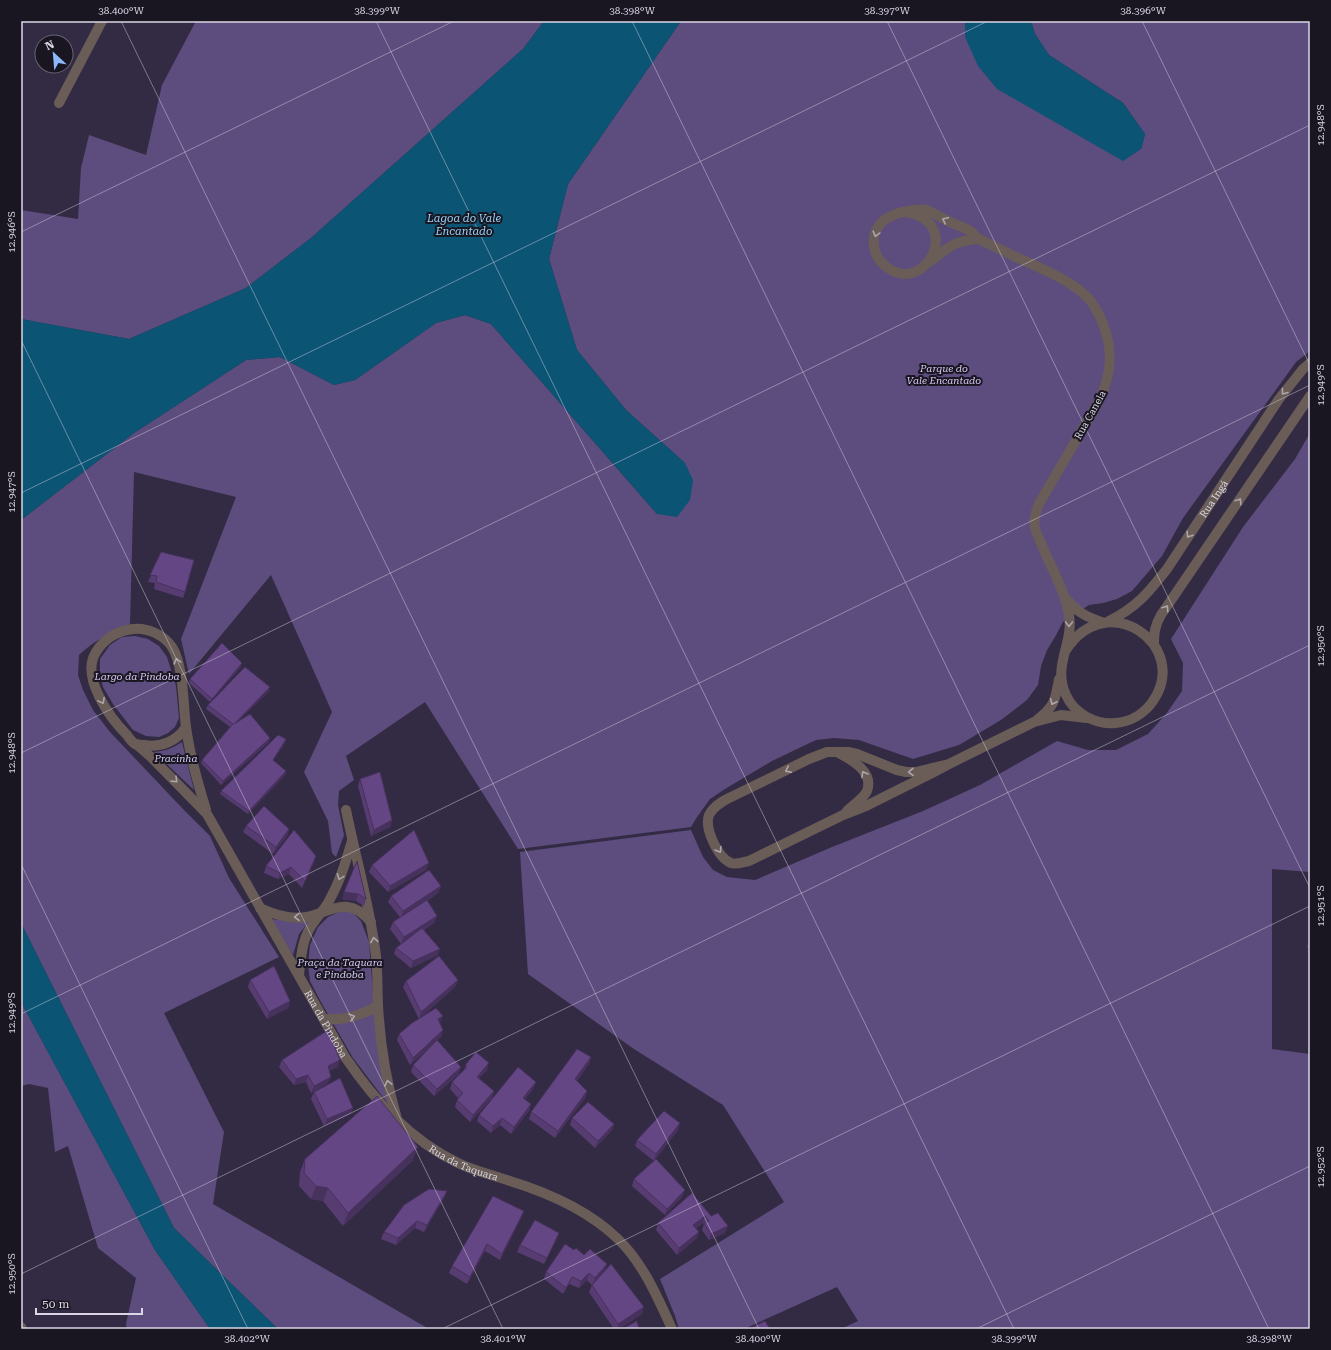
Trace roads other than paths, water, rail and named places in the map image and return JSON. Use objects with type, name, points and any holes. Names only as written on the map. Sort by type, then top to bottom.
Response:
[{"type":"street","points":[[59,103],[102,21]]},
{"type":"street","name":"Rua Canela","points":[[979,239],[962,241],[954,244],[920,269],[911,273],[900,273],[891,270],[882,264],[877,256],[874,246],[874,236],[878,226],[885,219],[894,214],[924,210],[970,231],[979,239],[1057,276],[1078,289],[1087,296],[1096,310],[1109,339],[1110,355],[1106,386],[1100,401],[1040,502],[1035,514],[1035,527],[1065,597],[1070,624],[1066,650]]},
{"type":"street","points":[[904,212],[919,215],[930,225],[935,234],[936,244],[934,254],[928,263]]},
{"type":"street","name":"Rua Ingá","points":[[1105,622],[1122,615],[1134,607],[1167,569],[1279,399],[1303,369],[1310,363]]},
{"type":"street","points":[[1154,644],[1154,631],[1161,615],[1310,396]]},
{"type":"street","name":"Rua Canela","points":[[1065,597],[1078,612],[1087,617],[1105,622]]},
{"type":"street","points":[[948,764],[916,772],[906,772],[897,770],[857,754],[827,752],[725,800],[715,807],[710,814],[708,822],[711,837],[719,853],[725,859],[732,863],[740,864],[843,815],[866,806],[1034,722],[1061,715],[1088,718],[1101,722],[1114,723],[1127,721],[1139,715],[1149,706],[1157,695],[1161,682],[1162,669],[1160,656],[1154,644],[1145,634],[1133,627],[1120,623],[1105,622],[1092,626],[1082,632],[1072,640],[1066,650],[1052,707],[1034,722]]},
{"type":"street","name":"Rua da Pindoba","points":[[207,814],[122,730],[108,713],[98,694],[92,677],[94,654],[102,643],[124,630],[137,628],[150,631],[162,636],[172,646],[177,657],[180,672],[190,753],[207,814],[345,1057],[360,1079],[382,1106],[398,1121]]},
{"type":"street","points":[[1060,675],[1062,686],[1072,705],[1088,718]]},
{"type":"street","points":[[136,744],[150,746],[172,741],[180,735],[186,727]]},
{"type":"street","points":[[836,752],[853,761],[860,767],[869,783],[867,791],[861,799],[843,815]]},
{"type":"street","points":[[346,810],[352,840],[368,900],[376,958],[378,1006],[384,1067],[398,1121]]},
{"type":"street","points":[[299,975],[303,945],[307,933],[313,922],[324,911],[340,880],[352,840]]},
{"type":"street","points":[[260,908],[276,915],[290,918],[305,917],[339,907],[347,907],[356,909],[363,913],[371,922]]},
{"type":"street","points":[[324,1019],[340,1020],[352,1018],[378,1006]]},
{"type":"street","name":"Rua da Taquara","points":[[398,1121],[417,1138],[459,1164],[540,1191],[565,1202],[593,1219],[618,1239],[639,1264],[657,1295],[672,1329]]},
{"type":"water","name":"Lagoa do Vale Encantado","points":[[544,21],[681,21],[568,184],[549,259],[577,350],[626,410],[685,463],[693,480],[690,500],[677,517],[657,514],[491,324],[465,315],[436,323],[355,380],[334,385],[280,357],[246,360],[134,433],[21,520],[21,319],[129,339],[246,288],[311,238],[523,49]]},
{"type":"water","points":[[965,21],[1031,21],[1035,34],[1049,55],[1123,103],[1145,134],[1141,149],[1123,161],[997,89],[978,66],[965,37]]},
{"type":"water","points":[[21,923],[174,1228],[278,1329],[210,1329],[155,1250],[21,1002]]},
{"type":"park label","name":"Parque do Vale Encantado","points":[[944,374]]},
{"type":"park label","name":"Largo da Pindoba","points":[[137,676]]},
{"type":"park label","name":"Pracinha","points":[[176,758]]},
{"type":"park label","name":"Praça da Taquara e Pindoba","points":[[340,968]]}]
